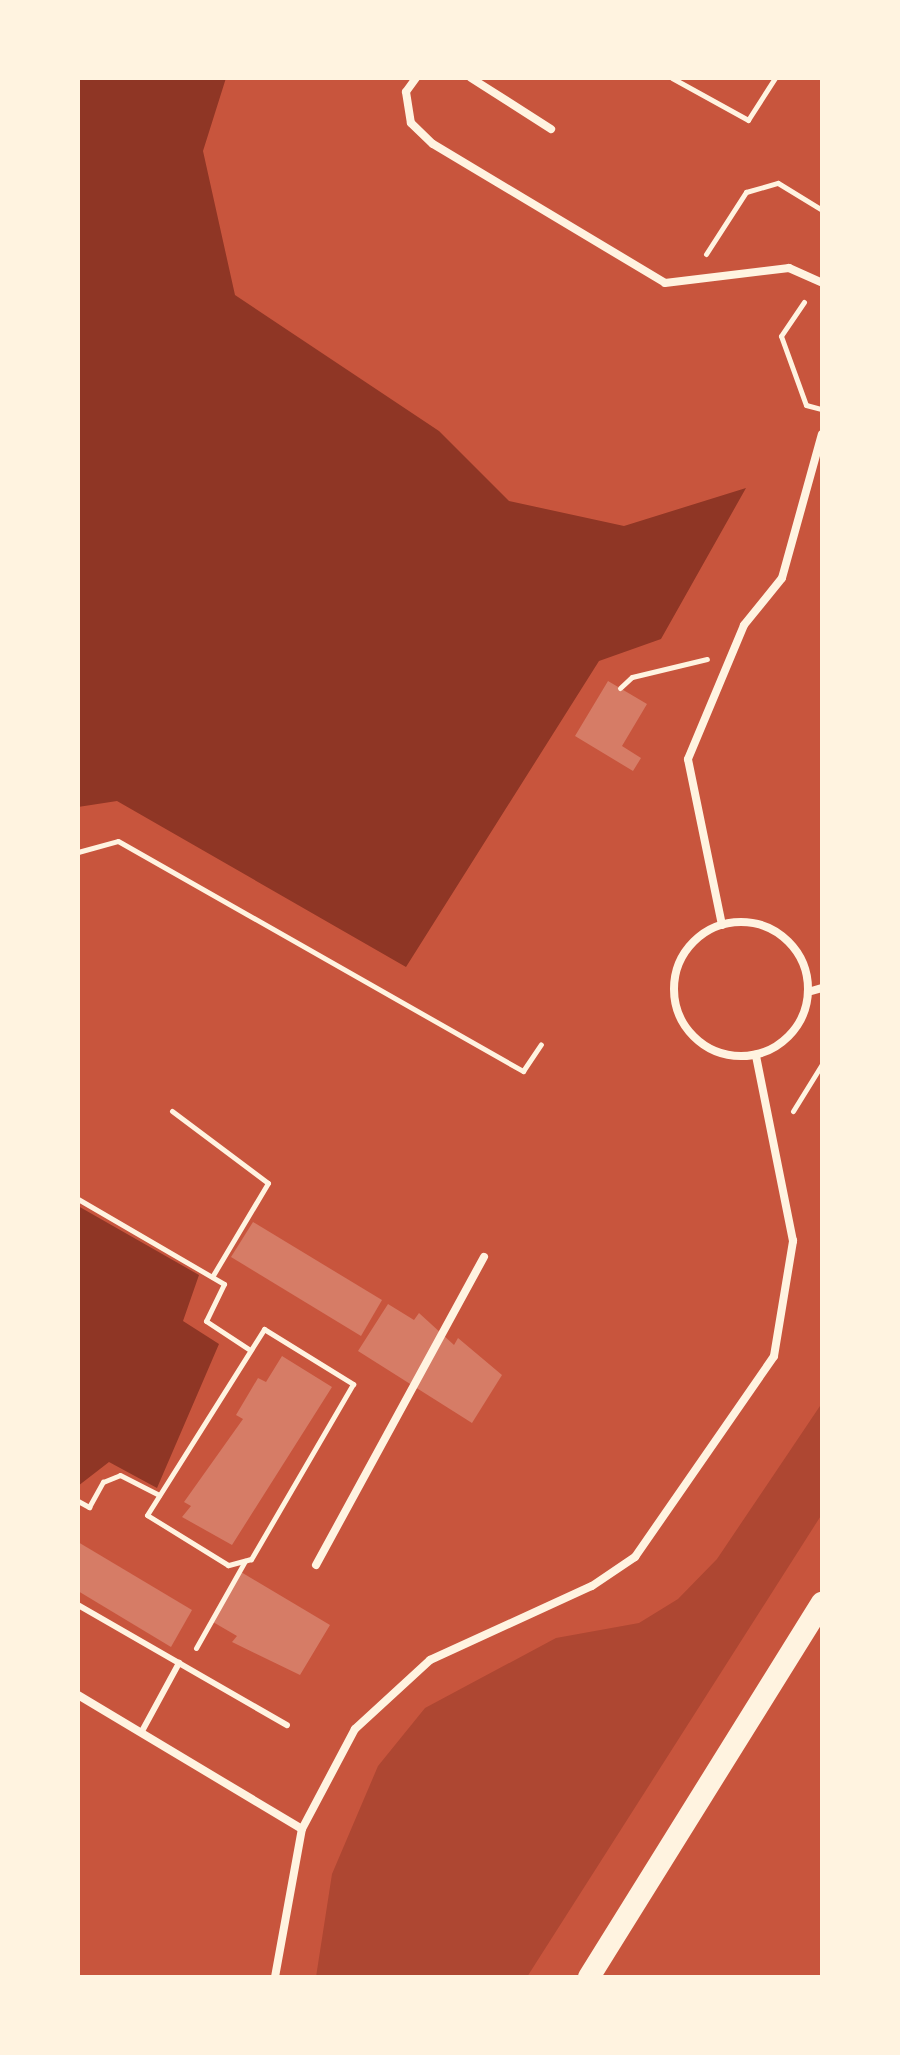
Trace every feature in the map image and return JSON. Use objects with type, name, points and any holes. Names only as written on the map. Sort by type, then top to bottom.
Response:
[{"type":"highway","points":[[589,1977],[822,1602]]},
{"type":"street","points":[[416,78],[406,92],[411,123],[433,144],[665,283],[688,283],[789,268],[820,282]]},
{"type":"street","points":[[471,78],[551,129]]},
{"type":"street","points":[[722,925],[688,759],[744,625],[782,578],[822,434]]},
{"type":"street","points":[[754,924],[783,937],[804,964],[808,992],[793,1032],[756,1055],[713,1050],[678,1011],[680,963],[696,940],[722,925],[754,924]]},
{"type":"street","points":[[808,992],[822,988]]},
{"type":"street","points":[[275,1977],[302,1829],[355,1729],[430,1660],[592,1586],[658,1534],[774,1356],[793,1276],[776,1138],[756,1055]]},
{"type":"street","points":[[316,1565],[484,1257]]},
{"type":"street","points":[[78,1695],[302,1829]]},
{"type":"lane","points":[[78,1605],[287,1725]]},
{"type":"lane","points":[[141,1733],[182,1665]]},
{"type":"path","points":[[672,78],[748,120],[775,78]]},
{"type":"path","points":[[688,283],[746,192],[778,183],[822,210]]},
{"type":"path","points":[[820,282],[781,336],[806,405],[822,409]]},
{"type":"path","points":[[620,688],[632,677],[702,656],[726,668]]},
{"type":"path","points":[[78,852],[118,841],[523,1071],[541,1044]]},
{"type":"path","points":[[776,1138],[822,1064]]},
{"type":"path","points":[[172,1111],[268,1183],[212,1277]]},
{"type":"path","points":[[78,1199],[224,1284],[206,1321],[250,1350]]},
{"type":"path","points":[[182,1665],[353,1384],[264,1329],[147,1515],[228,1565],[245,1561]]},
{"type":"path","points":[[78,1501],[89,1507],[103,1482],[120,1475],[159,1495]]},
{"type":"shaded area","points":[[78,78],[226,78],[203,151],[235,295],[439,431],[509,501],[624,526],[746,488],[661,639],[599,661],[406,967],[117,801],[78,807]]},
{"type":"shaded area","points":[[78,1206],[199,1275],[183,1321],[219,1344],[157,1488],[109,1462],[78,1486]]},
{"type":"shaded area","points":[[822,1403],[822,1514],[527,1977],[316,1977],[332,1874],[378,1766],[425,1708],[556,1638],[639,1623],[678,1599],[717,1559]]},
{"type":"building","points":[[608,681],[647,704],[622,746],[641,758],[633,771],[575,736]]},
{"type":"building","points":[[253,1222],[382,1300],[361,1336],[231,1257]]},
{"type":"building","points":[[388,1304],[414,1320],[419,1313],[454,1345],[458,1338],[502,1375],[472,1423],[358,1351]]},
{"type":"building","points":[[282,1356],[332,1387],[232,1545],[182,1517],[191,1506],[184,1502],[243,1419],[236,1415],[258,1378],[266,1382]]},
{"type":"building","points":[[78,1542],[192,1610],[171,1647],[78,1591]]},
{"type":"building","points":[[241,1572],[330,1625],[300,1675],[232,1642],[237,1636],[213,1622]]}]
